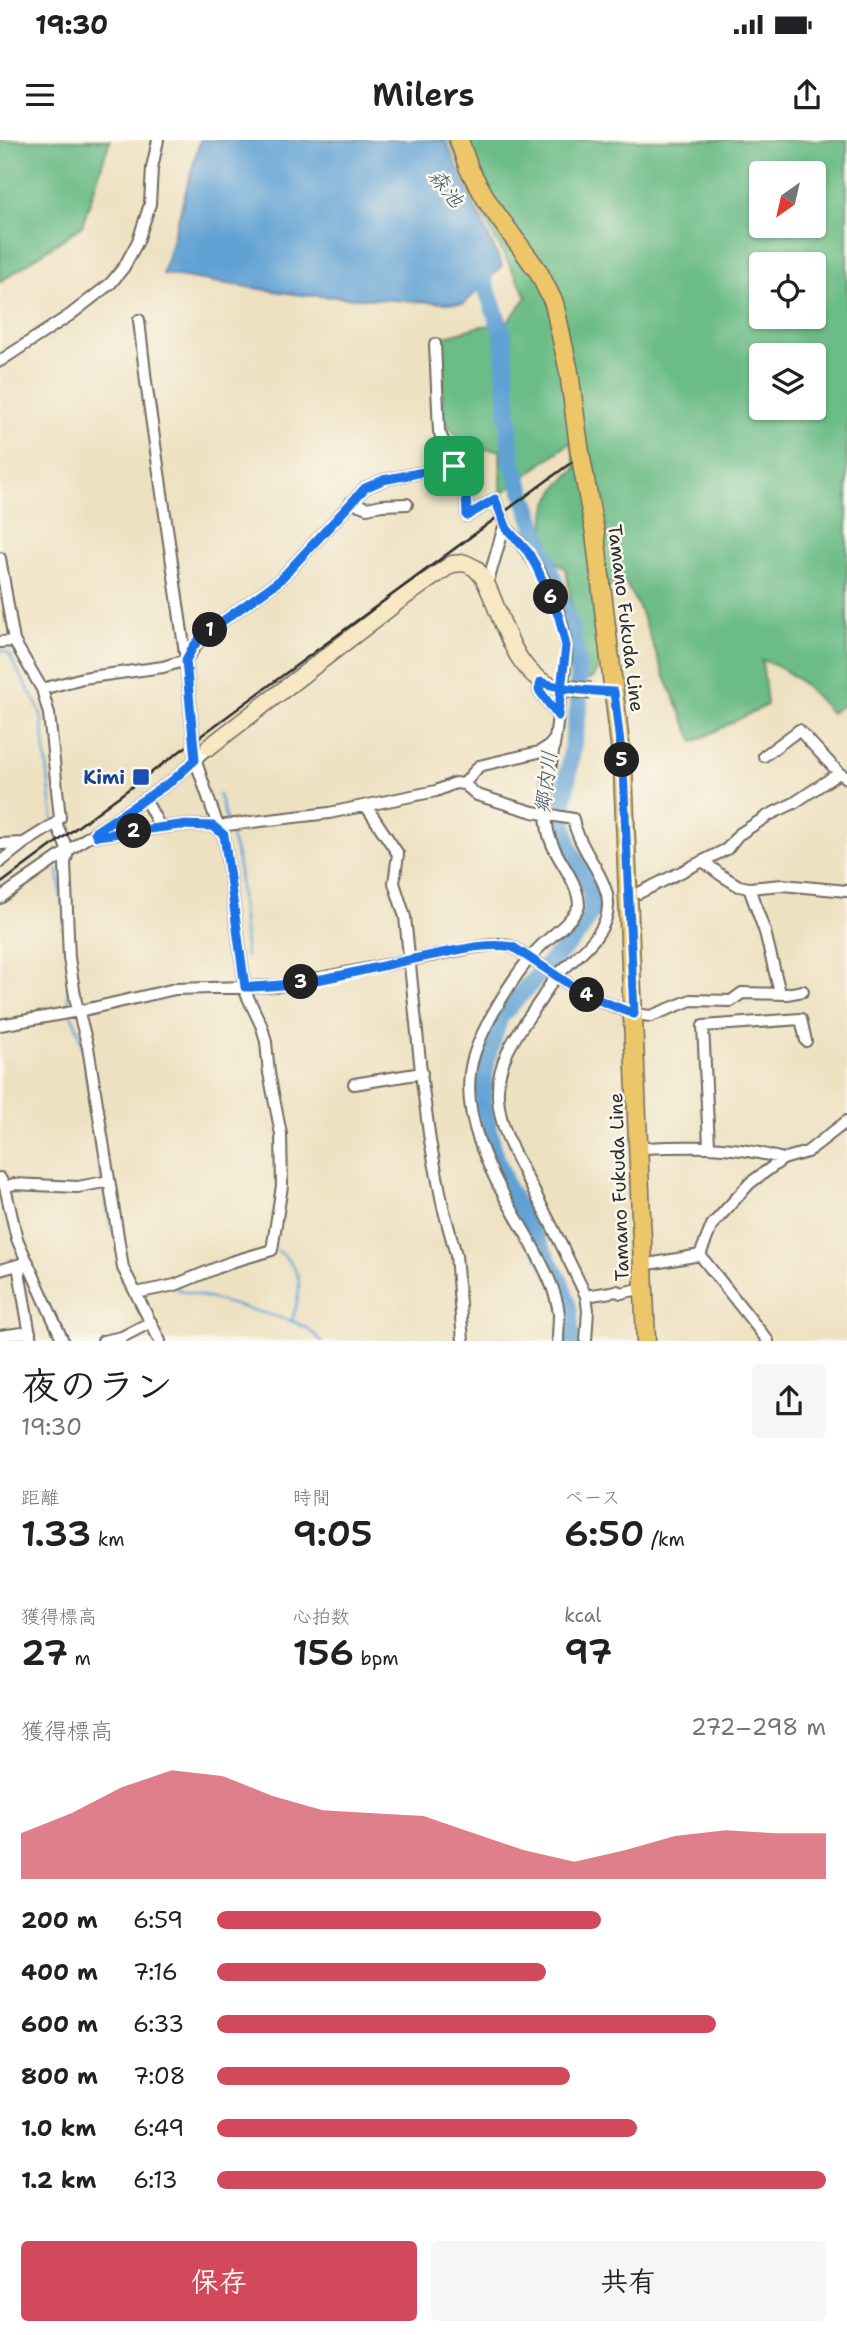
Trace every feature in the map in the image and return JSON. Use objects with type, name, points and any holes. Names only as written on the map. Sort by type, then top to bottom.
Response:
[{"type":"main road","name":"Tamano Fukuda Line","points":[[459,140],[469,169],[489,204],[538,271],[554,303],[569,372],[595,533],[623,769],[646,1341]]},
{"type":"street","points":[[0,361],[101,291],[124,267],[138,241],[150,204],[152,168],[158,140]]},
{"type":"street","points":[[136,1293],[175,1285],[231,1262],[272,1250],[282,1186],[281,1135],[266,1042],[244,987],[224,835],[215,826],[195,760],[186,660],[139,320]]},
{"type":"street","points":[[435,344],[439,431],[466,493],[467,516],[495,499],[507,529],[528,552],[559,617],[566,646],[552,757],[548,833],[555,851],[578,890],[579,906],[533,959],[496,1008],[475,1053],[470,1081],[475,1127],[501,1191],[539,1257],[552,1287],[559,1313],[558,1341]]},
{"type":"street","points":[[42,690],[83,678],[163,667],[186,660],[203,635],[279,581],[365,488],[383,480],[454,466]]},
{"type":"street","points":[[351,502],[367,509],[382,505],[407,504]]},
{"type":"street","points":[[487,584],[500,538],[503,530],[507,529]]},
{"type":"street","points":[[0,558],[14,641],[42,690],[49,714],[60,818],[0,862]]},
{"type":"street","points":[[0,898],[172,781],[209,747],[400,600],[452,564],[465,563],[474,568],[487,584],[518,658],[527,671],[548,685],[614,692]]},
{"type":"street","points":[[0,642],[14,641]]},
{"type":"street","points":[[548,685],[539,690],[558,716]]},
{"type":"street","points":[[639,893],[727,849],[738,835],[748,828],[843,776],[799,730],[764,757]]},
{"type":"street","points":[[464,784],[479,766],[539,752],[555,739]]},
{"type":"street","points":[[539,752],[552,757]]},
{"type":"street","points":[[95,832],[97,836],[180,825],[215,826],[366,806],[436,791],[454,783],[464,784],[477,794],[548,815],[573,819],[576,835],[614,903],[601,929],[584,951],[556,974],[509,1046],[502,1065],[498,1096],[505,1130],[586,1296],[589,1310],[586,1341]]},
{"type":"street","points":[[145,799],[160,827]]},
{"type":"street","points":[[366,806],[398,854],[394,883],[405,917],[430,1141],[456,1255],[463,1341]]},
{"type":"street","points":[[56,823],[68,851],[65,863],[69,958],[76,1002],[73,1011],[88,1047],[104,1182],[123,1268],[160,1341]]},
{"type":"street","points":[[0,844],[24,843]]},
{"type":"street","points":[[703,861],[739,886],[749,888],[783,885],[847,891]]},
{"type":"street","points":[[749,888],[765,932],[780,993]]},
{"type":"street","points":[[0,1025],[175,989],[291,985],[500,944],[513,947],[584,994],[634,1014],[651,1016],[691,1000],[732,1001],[742,993],[803,991]]},
{"type":"street","points":[[709,1145],[703,1026],[801,1019],[806,1041]]},
{"type":"street","points":[[354,1084],[422,1073]]},
{"type":"street","points":[[700,1255],[712,1224],[750,1183],[783,1159],[807,1152],[847,1121]]},
{"type":"street","points":[[639,1148],[709,1145],[763,1153],[783,1159]]},
{"type":"street","points":[[63,1341],[17,1240],[2,1183],[78,1187],[104,1182]]},
{"type":"street","points":[[643,1265],[700,1255]]},
{"type":"street","points":[[700,1255],[768,1341]]},
{"type":"street","points":[[0,1270],[28,1262]]},
{"type":"street","points":[[0,1336],[31,1337],[19,1271],[28,1262]]},
{"type":"street","points":[[586,1296],[644,1288]]},
{"type":"street","points":[[103,1341],[122,1336],[151,1322]]},
{"type":"green space","points":[[0,140],[110,140],[82,226],[0,282]]},
{"type":"green space","points":[[449,140],[847,140],[847,702],[831,713],[792,675],[762,660],[767,705],[694,742],[665,677],[639,608],[626,583],[595,589],[600,657],[593,678],[584,680],[566,570],[553,558],[545,531],[546,509],[550,498],[576,468],[571,442],[501,494],[500,450],[468,448],[443,420],[442,337],[481,326],[505,325],[527,297],[491,231]]},
{"type":"water","name":"森池","points":[[200,140],[445,140],[502,266],[464,304],[300,295],[163,274]]},
{"type":"waterway","name":"郷内川","points":[[477,262],[503,335],[511,458],[572,633],[578,665],[579,706],[563,820],[569,848],[590,888],[592,911],[579,932],[500,1016],[487,1057],[483,1087],[484,1106],[493,1149],[506,1186],[562,1286],[569,1311],[571,1341]]},
{"type":"waterway","points":[[0,650],[9,653],[41,714],[53,819]]},
{"type":"waterway","points":[[219,795],[226,819]]},
{"type":"waterway","points":[[231,837],[238,860],[246,957]]},
{"type":"waterway","points":[[58,869],[62,904]]},
{"type":"waterway","points":[[68,980],[69,1008]]},
{"type":"waterway","points":[[71,1015],[82,1045],[102,1179]]},
{"type":"waterway","points":[[103,1186],[112,1231]]},
{"type":"waterway","points":[[277,1250],[293,1266],[299,1282],[298,1300],[292,1321]]},
{"type":"waterway","points":[[176,1289],[292,1321],[307,1328],[322,1341]]},
{"type":"railway","points":[[0,884],[572,462]]},
{"type":"place","name":"Kimi","points":[[141,777]]},
{"type":"route","points":[[454,466],[383,480],[365,488],[279,581],[203,635],[186,660],[195,760],[172,781],[95,832],[97,836],[180,825],[213,826],[224,835],[245,987],[291,985],[448,952],[500,944],[513,947],[584,994],[634,1014],[623,769],[614,692],[591,691],[554,687],[541,682],[539,690],[558,716],[566,646],[559,617],[536,566],[528,552],[507,529],[495,499],[467,516],[466,493],[454,466]]}]
